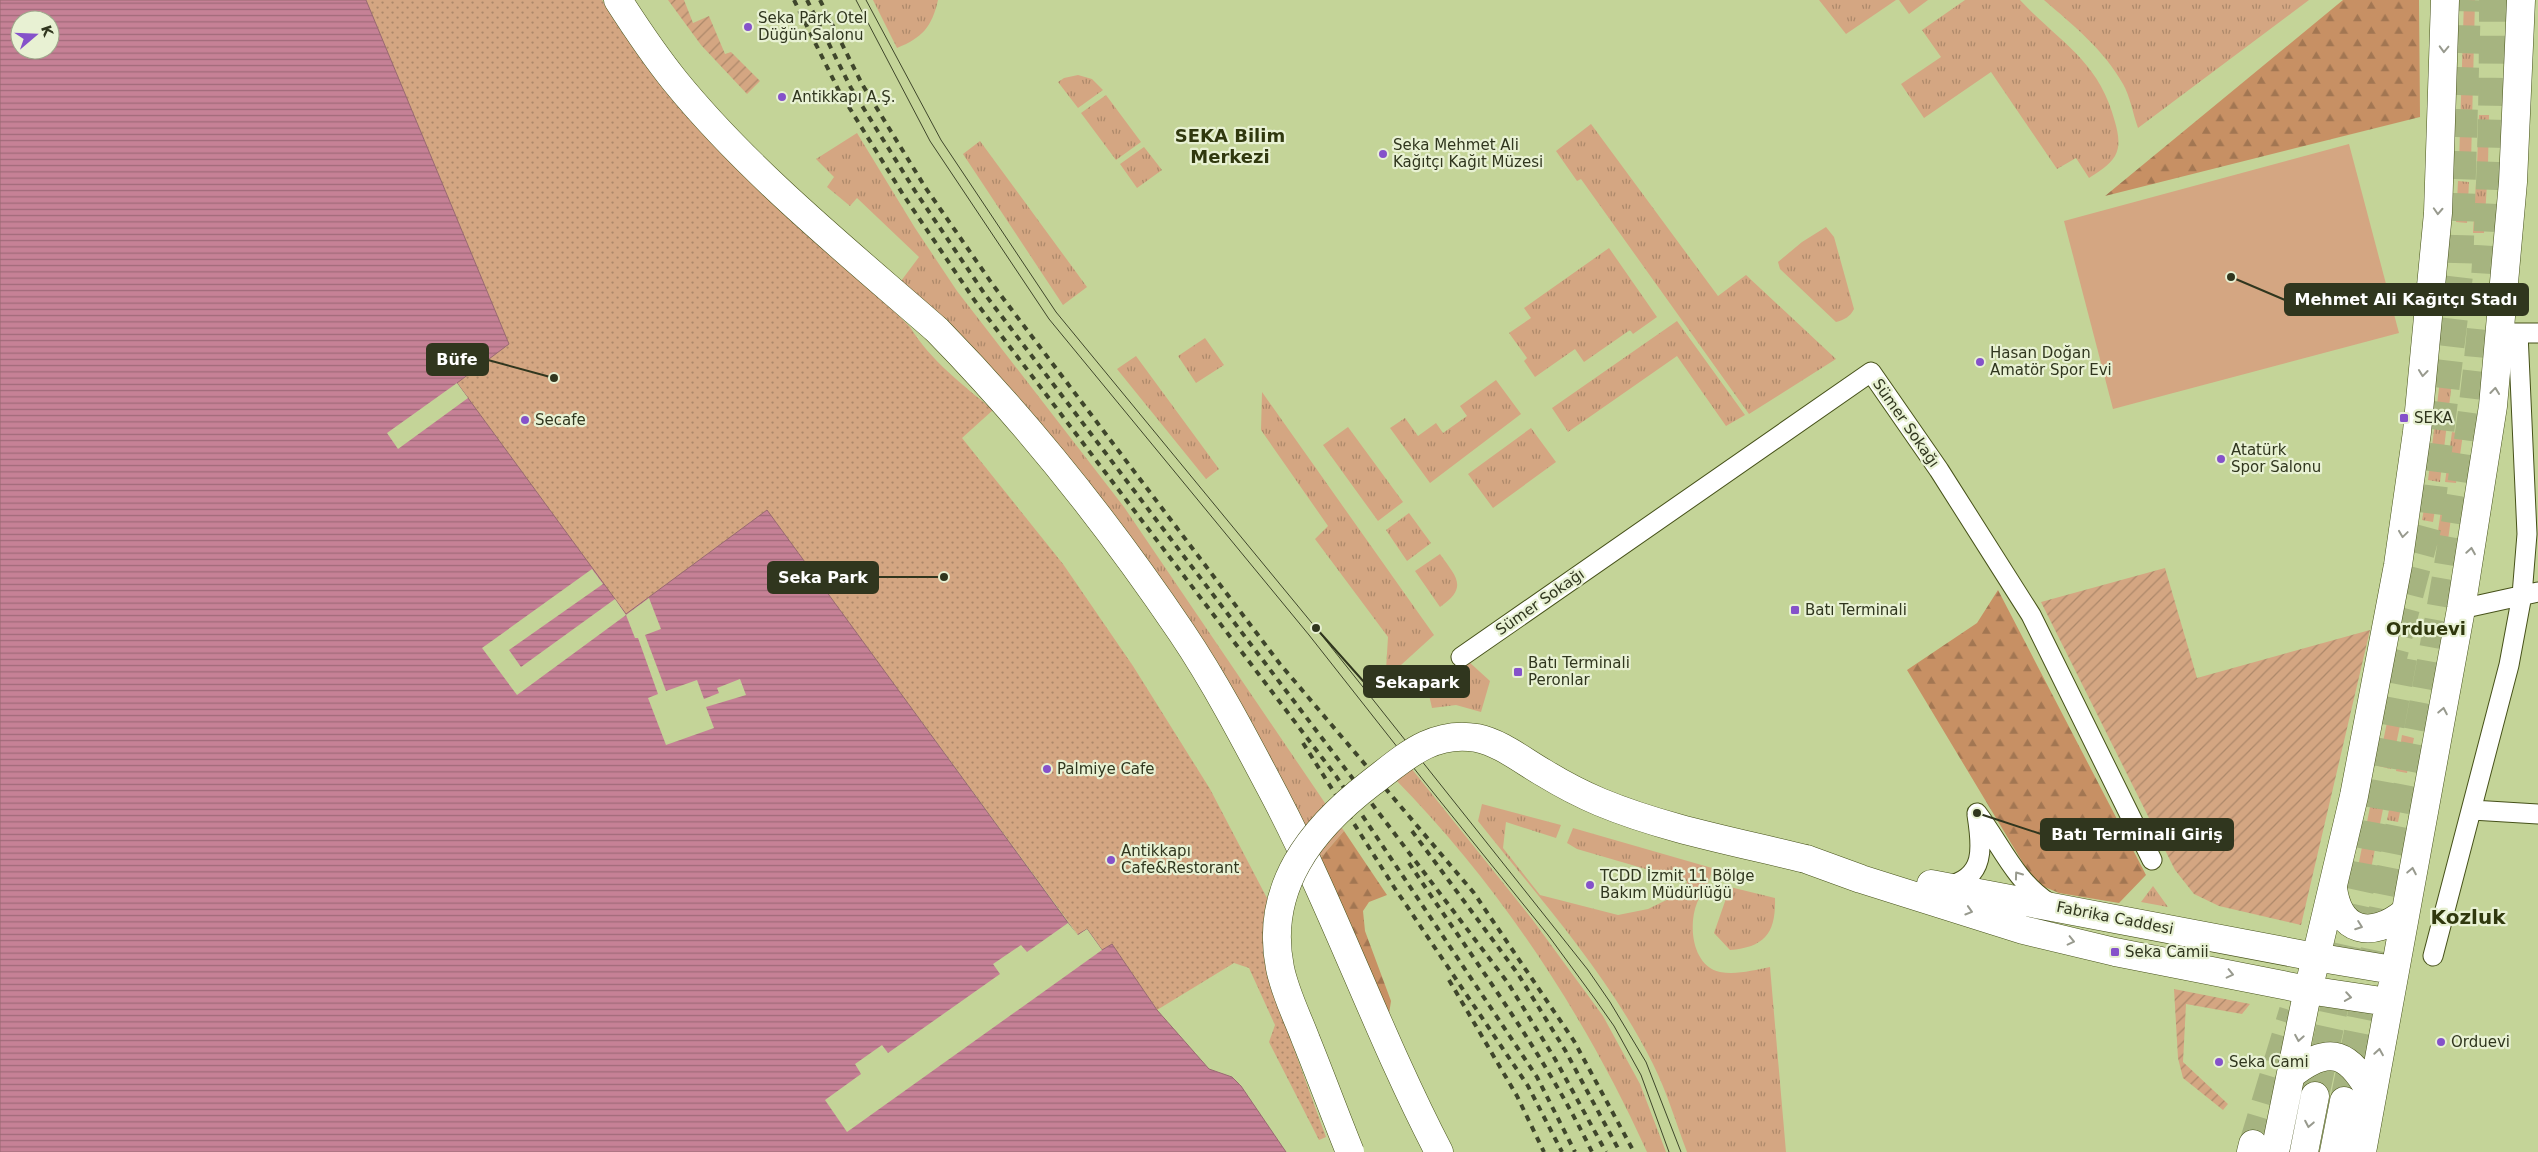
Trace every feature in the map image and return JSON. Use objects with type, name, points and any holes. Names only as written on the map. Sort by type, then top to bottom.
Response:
[{"type":"main road","points":[[618,0],[646,42],[704,114],[763,175],[956,350],[1010,408],[1110,531],[1183,635],[1232,717],[1298,841],[1379,1020],[1403,1078],[1439,1152]]},
{"type":"main road","points":[[2260,1149],[2292,1074],[2315,957],[2354,796],[2398,565],[2417,432],[2438,214],[2445,0]]},
{"type":"main road","points":[[2362,1152],[2393,970],[2461,609],[2494,406],[2510,333],[2513,182],[2521,0]]},
{"type":"main road","points":[[1350,1152],[1280,968],[1277,946],[1280,906],[1301,855],[1322,826],[1359,792],[1417,748],[1447,738],[1478,738],[1497,746],[1577,792],[1602,802],[1674,826],[1806,859],[1861,879],[2023,930],[2115,952],[2308,990],[2388,1002]]},
{"type":"main road","name":"Fabrika Caddesi","points":[[1806,859],[2315,957],[2393,970]]},
{"type":"main road","points":[[2333,888],[2338,908],[2355,926],[2381,928],[2387,926],[2404,913]]},
{"type":"main road","points":[[1379,1020],[1456,1152]]},
{"type":"main road","points":[[2292,1074],[2307,1062],[2318,1057],[2330,1056],[2345,1060],[2356,1068],[2372,1095]]},
{"type":"main road","points":[[2304,1152],[2315,1096]]},
{"type":"main road","points":[[2334,1152],[2344,1102]]},
{"type":"street","points":[[2432,956],[2509,665],[2530,593],[2510,333],[2538,333]]},
{"type":"street","name":"Sümer Sokağı","points":[[1461,657],[1871,372],[1939,470],[2031,615],[2152,860]]},
{"type":"street","points":[[2461,609],[2530,593]]},
{"type":"street","points":[[2472,810],[2538,814]]},
{"type":"street","points":[[1945,887],[1962,883],[1971,876],[1976,867],[1981,845],[1977,814],[2019,877],[2038,896],[2055,906]]},
{"type":"green space","points":[[366,0],[602,0],[642,60],[910,327],[937,361],[993,410],[962,438],[1063,564],[1133,666],[1210,789],[1269,902],[1264,958],[1270,983],[1326,1137],[1319,1140],[1269,1042],[1275,1025],[1249,968],[1234,963],[1157,1010],[1112,944],[1102,950],[1087,929],[1078,935],[767,511],[626,615],[457,383]]},
{"type":"green space","points":[[668,0],[684,0],[693,23],[709,16],[725,54],[731,52],[760,81],[747,94],[701,45]]},
{"type":"green space","points":[[873,0],[938,0],[933,17],[925,30],[913,40],[897,48]]},
{"type":"green space","points":[[1819,0],[1896,0],[1846,34]]},
{"type":"green space","points":[[1899,0],[1928,0],[1909,14]]},
{"type":"green space","points":[[1965,0],[2020,0],[2088,67],[2108,101],[2118,135],[2117,152],[2107,166],[2089,178],[2076,158],[2057,169],[1991,72],[1924,118],[1901,84],[1941,57],[1922,30]]},
{"type":"green space","points":[[2044,0],[2309,0],[2138,128],[2128,94],[2107,60]]},
{"type":"green space","points":[[2343,0],[2419,0],[2420,117],[2105,196]]},
{"type":"green space","points":[[2464,0],[2475,0],[2471,164],[2459,163]]},
{"type":"green space","points":[[1078,75],[1092,79],[1103,90],[1078,108],[1058,82],[1064,78]]},
{"type":"green space","points":[[1106,95],[1141,142],[1116,160],[1081,113]]},
{"type":"green space","points":[[2479,115],[2489,115],[2488,165],[2477,165]]},
{"type":"green space","points":[[1591,124],[1718,296],[1746,275],[1836,359],[1749,414],[1581,179],[1577,181],[1556,151]]},
{"type":"green space","points":[[857,133],[915,228],[957,291],[1124,507],[1344,831],[1318,861],[1250,723],[901,281],[919,257],[857,198],[850,206],[827,187],[834,177],[816,159]]},
{"type":"green space","points":[[980,141],[1087,287],[1063,305],[963,154]]},
{"type":"green space","points":[[2349,144],[2399,333],[2113,409],[2064,221]]},
{"type":"green space","points":[[1144,147],[1162,170],[1137,188],[1120,164]]},
{"type":"green space","points":[[2458,181],[2469,182],[2467,223],[2456,222]]},
{"type":"green space","points":[[2476,182],[2487,183],[2484,233],[2473,233]]},
{"type":"green space","points":[[1826,227],[1834,237],[1854,309],[1846,318],[1836,322],[1780,269],[1778,262],[1802,242]]},
{"type":"green space","points":[[1609,248],[1657,317],[1633,334],[1630,330],[1584,362],[1575,349],[1535,377],[1524,361],[1527,358],[1509,333],[1531,318],[1524,308]]},
{"type":"green space","points":[[1677,321],[1745,415],[1726,426],[1677,356],[1568,432],[1552,408]]},
{"type":"green space","points":[[1205,338],[1224,365],[1196,383],[1178,356]]},
{"type":"green space","points":[[1136,356],[1219,469],[1206,479],[1117,369]]},
{"type":"green space","points":[[2442,363],[2454,365],[2440,482],[2428,480]]},
{"type":"green space","points":[[1496,380],[1521,414],[1430,483],[1390,428],[1405,418],[1418,436],[1436,423],[1443,433],[1467,416],[1460,406]]},
{"type":"green space","points":[[1262,392],[1434,635],[1390,675],[1386,670],[1388,637],[1315,539],[1328,526],[1261,430]]},
{"type":"green space","points":[[1348,427],[1403,502],[1378,521],[1323,445]]},
{"type":"green space","points":[[1531,428],[1556,462],[1493,508],[1468,474]]},
{"type":"green space","points":[[2452,432],[2463,434],[2456,483],[2445,482]]},
{"type":"green space","points":[[2426,496],[2437,498],[2433,522],[2422,520]]},
{"type":"green space","points":[[2443,496],[2454,497],[2447,547],[2436,545]]},
{"type":"green space","points":[[1409,513],[1431,543],[1407,561],[1386,530]]},
{"type":"green space","points":[[1440,554],[1455,576],[1457,588],[1449,600],[1440,607],[1415,571]]},
{"type":"green space","points":[[2165,568],[2197,678],[2370,630],[2301,925],[2219,906],[2194,894],[2175,870],[2041,602]]},
{"type":"green space","points":[[1998,590],[2146,875],[2119,903],[2059,893],[2035,883],[1907,670],[1977,623]]},
{"type":"green space","points":[[1468,661],[1490,681],[1481,712],[1456,705],[1432,708],[1429,695],[1454,670]]},
{"type":"green space","points":[[2391,703],[2404,706],[2391,769],[2378,766]]},
{"type":"green space","points":[[2402,735],[2414,738],[2407,773],[2396,771]]},
{"type":"green space","points":[[1411,768],[1532,919],[1603,1016],[1640,1084],[1666,1152],[1647,1152],[1623,1101],[1596,1051],[1568,1002],[1537,954],[1505,908],[1470,863],[1395,779]]},
{"type":"green space","points":[[2375,782],[2388,784],[2367,889],[2354,887]]},
{"type":"green space","points":[[2394,785],[2405,788],[2398,822],[2387,820]]},
{"type":"green space","points":[[1482,804],[1561,825],[1556,838],[1506,822],[1503,848],[1540,895],[1618,915],[1648,909],[1685,891],[1687,881],[1577,849],[1567,843],[1573,828],[1712,868],[1710,879],[1694,912],[1693,933],[1695,944],[1703,962],[1720,972],[1739,973],[1770,967],[1786,1152],[1687,1152],[1658,1075],[1635,1031],[1572,938],[1478,821]]},
{"type":"green space","points":[[1344,831],[1387,895],[1369,902],[1363,911],[1365,931],[1391,1001],[1389,1014],[1318,861]]},
{"type":"green space","points":[[2153,886],[2168,907],[2141,902]]},
{"type":"green space","points":[[1730,887],[1775,898],[1775,910],[1766,936],[1752,946],[1730,950],[1714,933]]},
{"type":"green space","points":[[2174,989],[2250,1004],[2242,1014],[2186,1004],[2183,1062],[2228,1104],[2223,1110],[2183,1078],[2178,1058]]},
{"type":"shaded area","points":[[0,0],[366,0],[509,344],[457,383],[626,614],[767,510],[1077,935],[1087,929],[1102,950],[1112,944],[1157,1010],[1209,1069],[1232,1077],[1241,1086],[1286,1152],[0,1152]]},
{"type":"pier","points":[[457,383],[468,398],[398,449],[387,433]]},
{"type":"pier","points":[[592,569],[603,584],[509,650],[521,667],[615,599],[626,615],[517,695],[482,648]]},
{"type":"pier","points":[[649,598],[661,629],[645,635],[666,691],[697,680],[704,699],[719,693],[717,688],[740,679],[746,695],[706,707],[714,728],[666,745],[648,698],[658,694],[638,638],[635,638],[626,615]]},
{"type":"pier","points":[[1068,923],[1078,935],[1087,929],[1102,950],[847,1132],[825,1100],[861,1074],[855,1064],[882,1045],[888,1053],[1000,974],[993,964],[1021,945],[1027,952]]},
{"type":"tunnel","points":[[2388,676],[2430,517],[2459,275],[2467,0]]},
{"type":"tunnel","points":[[2344,1101],[2425,693],[2467,447],[2485,280],[2491,168],[2493,0]]},
{"type":"tunnel","points":[[2315,1096],[2362,879],[2403,658]]},
{"type":"tunnel","points":[[2253,1144],[2293,1011]]},
{"type":"tram line","points":[[856,0],[930,141],[1049,319],[1309,635],[1548,935],[1595,999],[1614,1026],[1641,1075],[1669,1152]]},
{"type":"tram line","points":[[866,0],[941,140],[1056,312],[1316,628],[1588,970],[1610,1002],[1646,1062],[1681,1152]]},
{"type":"railway","points":[[794,0],[839,91],[904,196],[975,301],[1336,776],[1537,1077],[1575,1152]]},
{"type":"railway","points":[[807,0],[851,88],[915,191],[984,293],[1508,983],[1555,1059],[1606,1152]]},
{"type":"railway","points":[[820,0],[862,84],[925,187],[993,285],[1280,664],[1474,893],[1574,1041],[1634,1152]]},
{"type":"railway","points":[[1303,743],[1394,887],[1528,1086],[1562,1152]]},
{"type":"railway","points":[[1412,831],[1518,974],[1565,1050],[1620,1152]]},
{"type":"railway","points":[[1409,863],[1529,1040],[1592,1152]]},
{"type":"railway","points":[[1449,980],[1517,1096],[1544,1152]]},
{"type":"place","name":"Seka Park Otel Düğün Salonu","points":[[748,27]]},
{"type":"place","name":"Antikkapı A.Ş.","points":[[782,97]]},
{"type":"place","name":"Seka Mehmet Ali Kağıtçı Kağıt Müzesi","points":[[1383,154]]},
{"type":"place","name":"Mehmet Ali Kağıtçı Stadı","points":[[2231,277]]},
{"type":"place","name":"Hasan Doğan Amatör Spor Evi","points":[[1980,362]]},
{"type":"place","name":"Büfe","points":[[554,378]]},
{"type":"place","name":"SEKA","points":[[2404,418]]},
{"type":"place","name":"Secafe","points":[[525,420]]},
{"type":"place","name":"Atatürk Spor Salonu","points":[[2221,459]]},
{"type":"place","name":"Seka Park","points":[[944,577]]},
{"type":"place","name":"Batı Terminali","points":[[1795,610]]},
{"type":"place","name":"Sekapark","points":[[1316,628]]},
{"type":"place","name":"Batı Terminali Peronlar","points":[[1518,672]]},
{"type":"place","name":"Palmiye Cafe","points":[[1047,769]]},
{"type":"place","name":"Batı Terminali Giriş","points":[[1977,813]]},
{"type":"place","name":"Antikkapı Cafe&Restorant","points":[[1111,860]]},
{"type":"place","name":"TCDD İzmit 11 Bölge Bakım Müdürlüğü","points":[[1590,885]]},
{"type":"place","name":"Seka Camii","points":[[2115,952]]},
{"type":"place","name":"Orduevi","points":[[2441,1042]]},
{"type":"place","name":"Seka Cami","points":[[2219,1062]]},
{"type":"district","name":"SEKA Bilim Merkezi","points":[[1230,145]]},
{"type":"district","name":"Orduevi","points":[[2426,628]]},
{"type":"district","name":"Kozluk","points":[[2468,917]]}]
